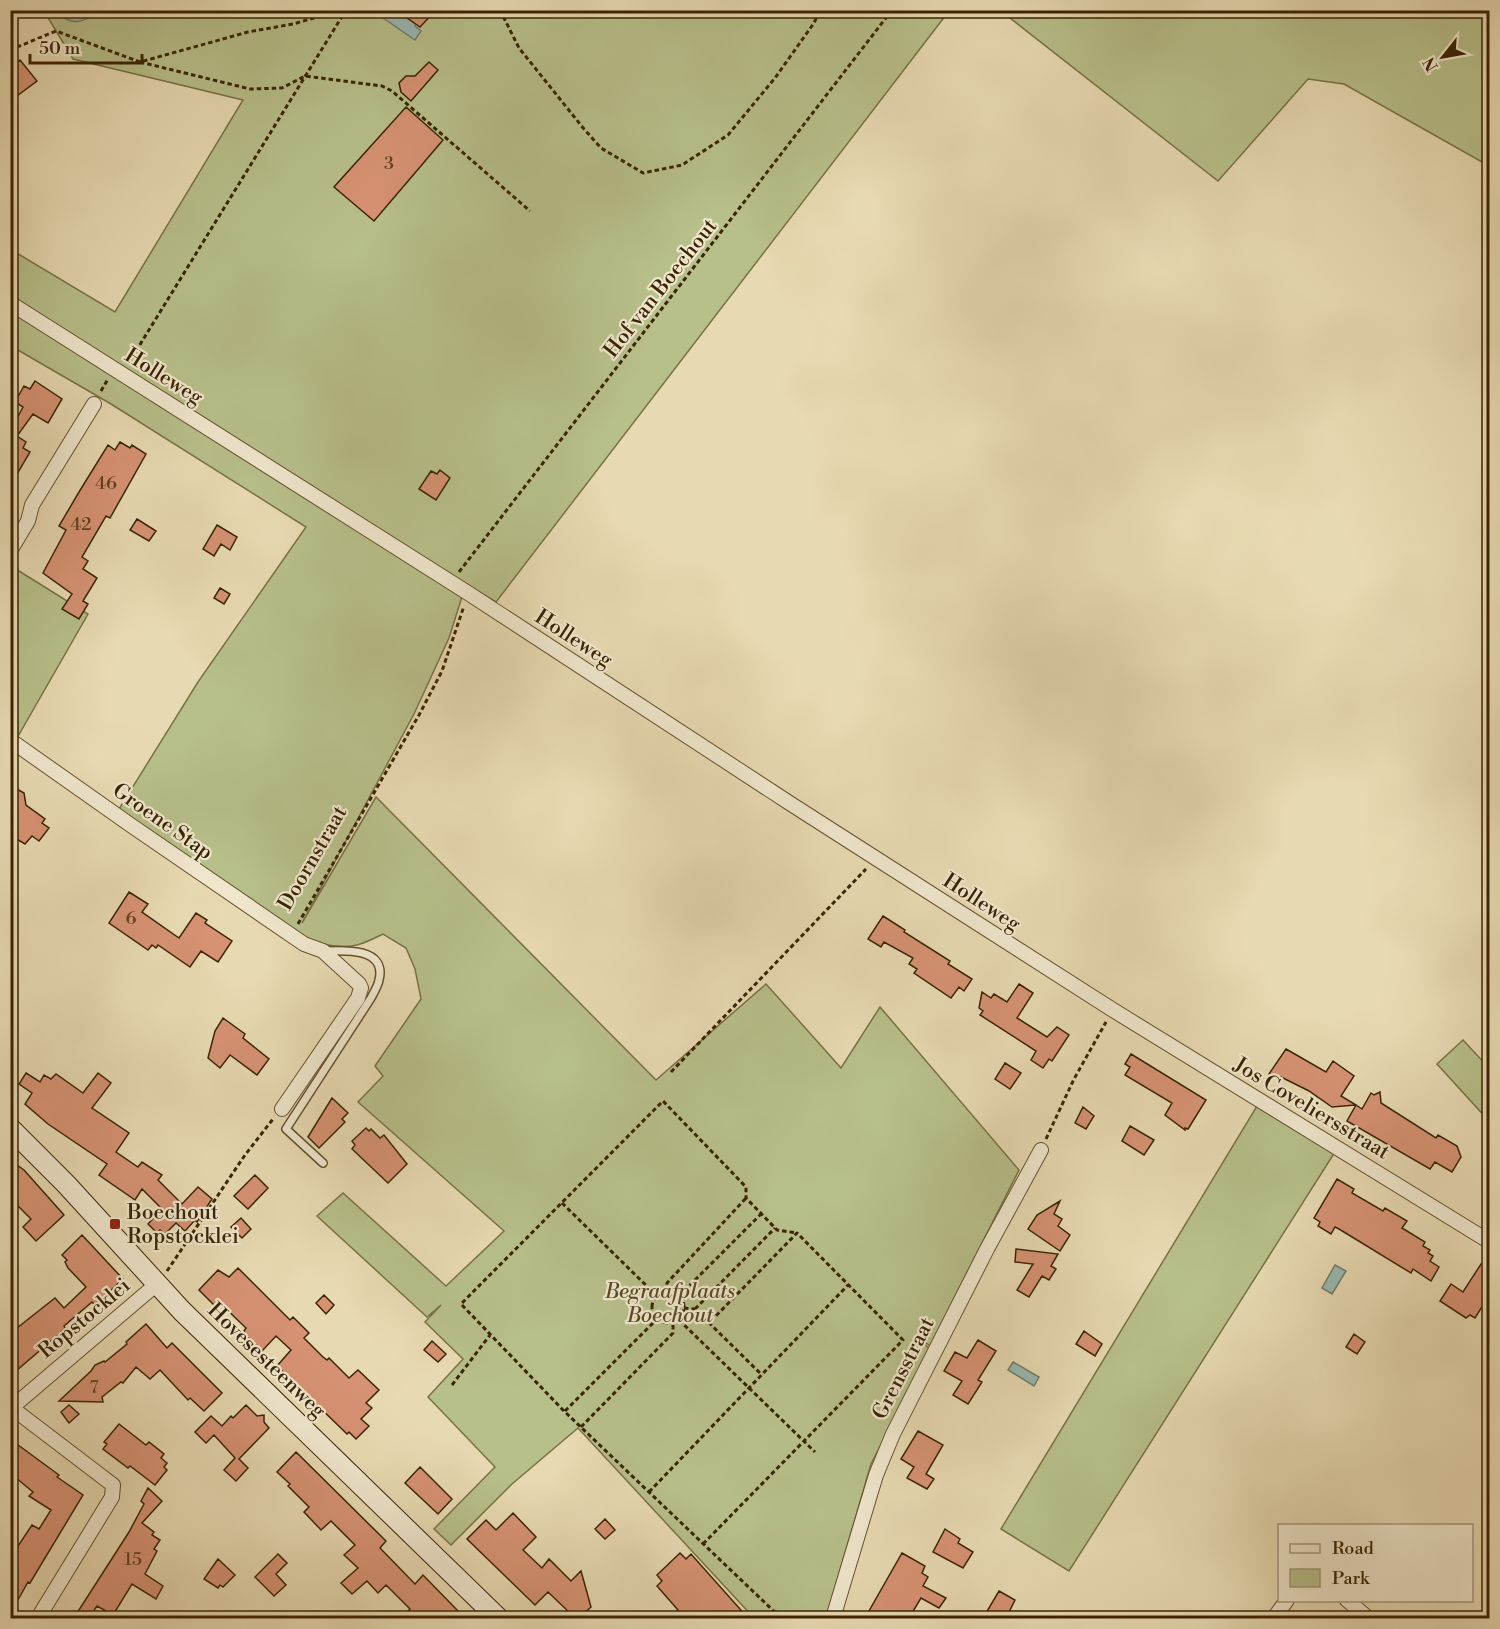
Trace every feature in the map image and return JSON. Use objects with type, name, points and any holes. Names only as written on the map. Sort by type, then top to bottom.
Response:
[{"type":"street","name":"Holleweg","points":[[10,303],[468,593],[1113,1010]]},
{"type":"street","points":[[10,551],[28,521],[32,505],[94,404]]},
{"type":"street","name":"Groene Stap","points":[[10,740],[292,936]]},
{"type":"street","name":"Doornstraat","points":[[282,1109],[360,994],[361,988],[322,951],[292,936]]},
{"type":"street","name":"Jos Coveliersstraat","points":[[1113,1010],[1490,1242]]},
{"type":"street","name":"Hovesesteenweg","points":[[10,1128],[53,1170],[182,1311],[498,1618]]},
{"type":"street","name":"Grensstraat","points":[[833,1618],[876,1475],[893,1434],[987,1249],[1041,1150]]},
{"type":"street","name":"Ropstocklei","points":[[11,1408],[158,1283]]},
{"type":"street","points":[[11,1408],[112,1485],[112,1497],[38,1618]]},
{"type":"street","points":[[1274,1618],[1286,1602]]},
{"type":"street","points":[[1349,1602],[1368,1618]]},
{"type":"lane","points":[[322,951],[340,950],[367,954],[375,960],[380,979],[371,998],[286,1129],[323,1163]]},
{"type":"path","points":[[10,16],[15,10]]},
{"type":"path","points":[[300,10],[317,17]]},
{"type":"path","points":[[94,404],[117,372],[346,10]]},
{"type":"path","points":[[500,10],[519,48],[584,129],[601,148],[643,173],[682,165],[728,135],[775,78],[814,23],[820,10]]},
{"type":"path","name":"Hof van Boechout","points":[[450,583],[892,10]]},
{"type":"path","points":[[140,62],[248,32],[317,17],[336,15],[342,17]]},
{"type":"path","points":[[10,50],[56,31],[140,62],[250,89],[282,88],[305,76],[382,86],[392,91],[530,212]]},
{"type":"path","name":"Doornstraat","points":[[292,936],[419,716],[442,671],[468,593]]},
{"type":"path","points":[[671,1072],[875,858]]},
{"type":"path","points":[[1041,1150],[1074,1079],[1113,1010]]},
{"type":"path","points":[[703,1544],[903,1340],[797,1233],[775,1228],[746,1198],[746,1187],[663,1101],[461,1304],[564,1411],[703,1544],[781,1618]]},
{"type":"path","points":[[158,1283],[245,1155],[282,1109]]},
{"type":"path","points":[[666,1292],[667,1282],[746,1198]]},
{"type":"path","points":[[562,1203],[657,1296]]},
{"type":"path","points":[[680,1296],[761,1214]]},
{"type":"path","points":[[695,1309],[775,1228]]},
{"type":"path","points":[[709,1323],[797,1233]]},
{"type":"path","points":[[649,1492],[848,1285]]},
{"type":"path","points":[[666,1292],[674,1292],[680,1296],[684,1308],[679,1320],[666,1323],[657,1319],[652,1312],[657,1296],[666,1292]]},
{"type":"path","points":[[684,1308],[695,1309],[762,1375]]},
{"type":"path","points":[[564,1411],[657,1319]]},
{"type":"path","points":[[679,1320],[815,1452]]},
{"type":"path","points":[[581,1427],[673,1333],[673,1323]]},
{"type":"path","points":[[452,1385],[490,1335]]},
{"type":"green space","name":"Begraafplaats Boechout","points":[[44,11],[949,11],[496,602],[466,584],[449,638],[414,714],[302,923],[376,797],[656,1080],[766,984],[841,1068],[880,1007],[1019,1170],[930,1346],[918,1336],[930,1350],[871,1464],[826,1618],[754,1618],[578,1428],[512,1484],[451,1545],[434,1529],[495,1467],[428,1397],[463,1359],[425,1322],[441,1305],[427,1317],[317,1216],[343,1193],[446,1286],[504,1231],[358,1102],[383,1076],[375,1066],[421,999],[415,969],[406,948],[383,934],[360,944],[341,947],[318,943],[297,934],[119,809],[198,682],[306,527],[111,404],[11,346],[10,249],[115,312],[243,100],[73,59]]},
{"type":"green space","points":[[1001,11],[1489,11],[1489,166],[1344,84],[1308,79],[1218,181]]},
{"type":"green space","points":[[11,566],[88,614],[17,738],[11,732]]},
{"type":"green space","points":[[1463,1040],[1489,1068],[1489,1121],[1437,1064]]},
{"type":"green space","points":[[1257,1106],[1335,1152],[1069,1571],[1001,1529]]},
{"type":"water","points":[[57,11],[100,11],[78,22],[67,20]]},
{"type":"water","points":[[373,11],[396,11],[416,24],[415,26],[421,31],[415,40]]},
{"type":"water","points":[[1335,1265],[1346,1271],[1332,1294],[1322,1288]]},
{"type":"water","points":[[1013,1362],[1039,1377],[1034,1386],[1008,1370]]},
{"type":"building","points":[[396,10],[436,10],[420,27]]},
{"type":"building","points":[[20,60],[37,81],[10,101],[10,68]]},
{"type":"building","points":[[429,62],[438,70],[411,101],[401,92],[399,83],[406,76],[415,76]]},
{"type":"building","points":[[406,107],[443,140],[374,221],[334,187]]},
{"type":"building","points":[[35,381],[62,399],[48,423],[33,414],[17,436],[26,442],[23,448],[30,452],[10,486],[10,431],[23,407],[15,402],[24,386],[30,389]]},
{"type":"building","points":[[120,442],[130,448],[132,445],[146,454],[110,518],[106,516],[82,557],[88,561],[83,569],[97,578],[83,601],[88,604],[79,619],[62,609],[72,594],[43,573],[66,530],[59,526],[108,445],[115,450]]},
{"type":"building","points":[[440,470],[450,478],[436,500],[419,489],[431,471],[437,474]]},
{"type":"building","points":[[137,519],[156,531],[149,541],[130,530]]},
{"type":"building","points":[[217,525],[237,537],[230,550],[221,544],[214,556],[203,549]]},
{"type":"building","points":[[220,588],[230,594],[224,604],[214,598]]},
{"type":"building","points":[[10,785],[24,793],[26,805],[45,819],[42,823],[49,828],[39,841],[32,836],[25,844],[10,835]]},
{"type":"building","points":[[129,892],[148,904],[142,912],[179,938],[196,913],[207,920],[205,923],[232,941],[218,962],[201,951],[190,967],[158,945],[156,948],[152,945],[148,950],[109,923]]},
{"type":"building","points":[[883,916],[950,961],[948,964],[972,979],[964,991],[959,987],[951,998],[914,973],[917,969],[909,964],[913,958],[884,942],[881,947],[868,939]]},
{"type":"building","points":[[1019,984],[1033,993],[1017,1018],[1047,1037],[1057,1027],[1069,1035],[1052,1061],[1049,1059],[1043,1068],[1031,1060],[1036,1051],[980,1015],[983,1011],[979,1008],[982,992],[991,998],[994,994],[1007,1002]]},
{"type":"building","points":[[223,1018],[245,1034],[243,1038],[269,1059],[257,1075],[230,1055],[220,1068],[208,1058],[215,1031]]},
{"type":"building","points":[[1286,1049],[1326,1072],[1333,1061],[1354,1076],[1341,1096],[1356,1105],[1332,1107],[1309,1091],[1281,1077],[1279,1079],[1269,1074]]},
{"type":"building","points":[[1131,1054],[1206,1100],[1188,1129],[1185,1128],[1185,1130],[1165,1115],[1172,1103],[1125,1075],[1130,1067],[1125,1064]]},
{"type":"building","points":[[1005,1063],[1021,1073],[1010,1089],[995,1079]]},
{"type":"building","points":[[26,1073],[40,1082],[44,1075],[51,1079],[56,1074],[83,1093],[98,1073],[111,1083],[92,1108],[129,1133],[116,1152],[138,1167],[142,1162],[162,1175],[158,1180],[182,1204],[198,1187],[212,1199],[197,1222],[195,1220],[185,1231],[176,1223],[165,1234],[160,1230],[157,1233],[148,1224],[162,1209],[142,1189],[135,1200],[99,1175],[107,1164],[48,1124],[25,1104],[32,1093],[19,1084]]},
{"type":"building","points":[[1380,1092],[1381,1103],[1436,1138],[1438,1135],[1457,1146],[1461,1157],[1452,1172],[1435,1162],[1430,1169],[1347,1121],[1356,1105],[1362,1109],[1371,1093],[1374,1095]]},
{"type":"building","points":[[332,1098],[348,1113],[342,1119],[345,1122],[319,1148],[308,1137]]},
{"type":"building","points":[[1083,1107],[1094,1116],[1086,1129],[1075,1123]]},
{"type":"building","points":[[1130,1126],[1154,1140],[1144,1155],[1122,1141]]},
{"type":"building","points":[[366,1128],[369,1131],[371,1129],[380,1138],[384,1135],[407,1164],[388,1183],[352,1149],[355,1145],[352,1141]]},
{"type":"building","points":[[10,1160],[24,1170],[64,1215],[36,1241],[23,1227],[31,1219],[10,1198]]},
{"type":"building","points":[[255,1175],[268,1188],[248,1209],[234,1196]]},
{"type":"building","points":[[1337,1179],[1354,1189],[1352,1193],[1383,1211],[1385,1208],[1407,1221],[1402,1228],[1425,1242],[1423,1246],[1430,1250],[1428,1253],[1433,1256],[1430,1261],[1439,1267],[1431,1281],[1413,1269],[1411,1273],[1335,1227],[1331,1234],[1318,1226],[1320,1222],[1314,1218]]},
{"type":"building","points":[[1060,1201],[1054,1214],[1062,1219],[1058,1226],[1070,1235],[1060,1251],[1028,1229],[1037,1215]]},
{"type":"building","points":[[241,1218],[251,1229],[242,1238],[231,1227]]},
{"type":"building","points":[[82,1235],[123,1279],[95,1305],[92,1302],[64,1326],[65,1328],[58,1335],[10,1376],[10,1320],[17,1328],[55,1298],[64,1308],[86,1287],[68,1268],[65,1262],[67,1260],[62,1255]]},
{"type":"building","points":[[1016,1249],[1058,1254],[1051,1266],[1056,1269],[1049,1280],[1042,1276],[1029,1297],[1017,1290],[1033,1264],[1015,1262]]},
{"type":"building","points":[[1481,1264],[1490,1270],[1490,1294],[1475,1318],[1470,1315],[1466,1318],[1440,1301],[1451,1284],[1463,1292]]},
{"type":"building","points":[[238,1268],[290,1320],[293,1317],[309,1333],[304,1338],[323,1357],[327,1360],[329,1358],[349,1378],[358,1370],[379,1390],[366,1403],[372,1408],[361,1419],[369,1426],[356,1439],[349,1432],[347,1434],[277,1366],[291,1350],[276,1336],[262,1351],[247,1337],[244,1331],[246,1328],[221,1304],[217,1308],[199,1290],[218,1270],[229,1277]]},
{"type":"building","points":[[324,1295],[334,1305],[326,1314],[316,1303]]},
{"type":"building","points":[[146,1324],[167,1348],[172,1343],[222,1393],[204,1411],[190,1398],[188,1400],[160,1370],[150,1379],[136,1367],[123,1383],[121,1382],[102,1397],[103,1402],[59,1401],[95,1365],[105,1362]]},
{"type":"building","points":[[1084,1331],[1102,1344],[1095,1356],[1076,1344]]},
{"type":"building","points":[[1354,1334],[1365,1342],[1357,1354],[1346,1347]]},
{"type":"building","points":[[978,1340],[996,1351],[978,1380],[982,1382],[968,1404],[953,1395],[962,1381],[944,1371],[955,1352],[967,1358]]},
{"type":"building","points":[[432,1341],[446,1354],[438,1362],[424,1350]]},
{"type":"building","points":[[69,1405],[79,1414],[69,1423],[61,1412]]},
{"type":"building","points":[[246,1405],[257,1416],[264,1415],[264,1422],[269,1428],[239,1459],[248,1468],[236,1481],[224,1470],[235,1458],[214,1435],[206,1443],[195,1432],[211,1416],[222,1426]]},
{"type":"building","points":[[119,1424],[146,1445],[149,1442],[164,1454],[161,1458],[167,1463],[164,1467],[167,1470],[155,1485],[103,1449],[107,1444],[104,1442]]},
{"type":"building","points":[[918,1431],[943,1445],[926,1474],[934,1479],[927,1489],[907,1478],[914,1467],[901,1459]]},
{"type":"building","points":[[10,1439],[83,1495],[10,1614],[10,1558],[32,1525],[39,1529],[51,1510],[29,1496],[33,1492],[10,1473]]},
{"type":"building","points":[[296,1452],[386,1541],[380,1548],[415,1584],[423,1575],[458,1611],[450,1618],[401,1618],[410,1609],[386,1585],[378,1593],[367,1581],[352,1594],[341,1583],[358,1568],[344,1555],[355,1545],[331,1521],[321,1530],[304,1512],[309,1507],[277,1472]]},
{"type":"building","points":[[420,1467],[452,1499],[438,1514],[405,1483]]},
{"type":"building","points":[[148,1488],[162,1501],[142,1523],[154,1532],[152,1535],[160,1540],[154,1549],[157,1551],[145,1574],[163,1586],[156,1599],[132,1584],[113,1615],[97,1606],[89,1618],[86,1618],[77,1613],[129,1532],[144,1504],[141,1501]]},
{"type":"building","points":[[513,1513],[536,1537],[523,1550],[542,1568],[549,1559],[571,1581],[581,1571],[591,1607],[580,1617],[575,1612],[572,1615],[548,1592],[535,1605],[467,1539],[486,1520],[496,1530]]},
{"type":"building","points":[[605,1519],[615,1530],[605,1539],[595,1529]]},
{"type":"building","points":[[945,1529],[960,1539],[958,1543],[973,1552],[963,1568],[933,1552]]},
{"type":"building","points":[[680,1553],[686,1559],[691,1554],[748,1618],[669,1618],[678,1610],[657,1586],[662,1581],[657,1575]]},
{"type":"building","points":[[902,1553],[925,1566],[922,1573],[928,1577],[923,1586],[946,1598],[939,1608],[921,1598],[909,1618],[865,1618]]},
{"type":"building","points":[[278,1554],[287,1563],[276,1574],[286,1585],[274,1596],[255,1577]]},
{"type":"building","points":[[218,1559],[235,1575],[223,1587],[220,1585],[218,1588],[204,1579]]},
{"type":"building","points":[[999,1591],[1015,1600],[1006,1618],[983,1618]]},
{"type":"place","name":"Boechout Ropstocklei","points":[[115,1224]]}]
